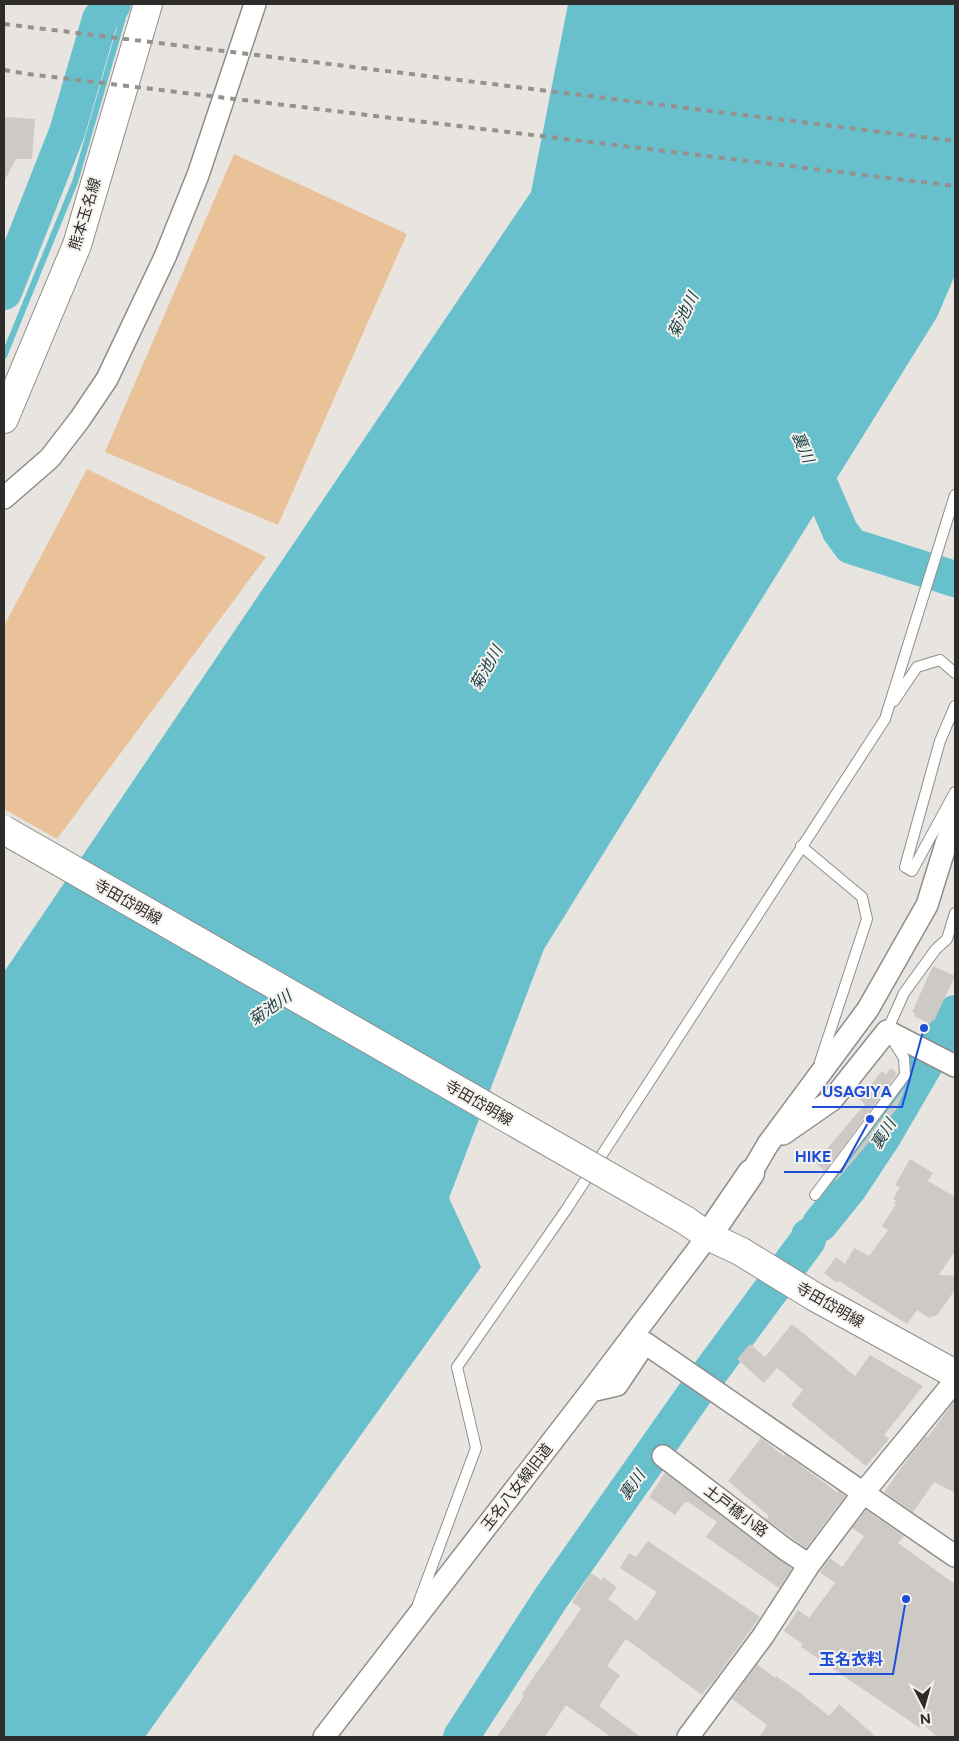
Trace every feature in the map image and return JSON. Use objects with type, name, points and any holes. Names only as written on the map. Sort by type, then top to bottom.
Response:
[{"type":"main road","name":"熊本玉名線","points":[[4,418],[77,245],[148,4]]},
{"type":"main road","name":"寺田岱明線","points":[[4,830],[685,1220],[708,1236],[740,1251],[815,1297],[955,1374]]},
{"type":"street","points":[[4,498],[50,458],[80,419],[107,379],[166,257],[198,175],[255,4]]},
{"type":"street","points":[[708,1236],[752,1173],[768,1144],[868,1009],[927,905],[955,815]]},
{"type":"street","points":[[768,1144],[832,1100],[887,1031],[955,1066]]},
{"type":"street","name":"玉名八女線旧道","points":[[324,1737],[708,1236]]},
{"type":"street","points":[[591,1391],[617,1385],[644,1343],[697,1276],[692,1259]]},
{"type":"street","points":[[644,1343],[955,1556]]},
{"type":"street","points":[[688,1737],[763,1636],[809,1565],[864,1492],[955,1381]]},
{"type":"street","name":"土戸橋小路","points":[[663,1456],[809,1565]]},
{"type":"lane","points":[[410,1625],[476,1448],[457,1367],[566,1210],[885,719],[955,495]]},
{"type":"lane","points":[[888,711],[917,667],[940,660],[955,673]]},
{"type":"lane","points":[[955,706],[940,741],[905,866],[912,871],[955,792]]},
{"type":"lane","points":[[802,846],[862,897],[867,919],[814,1082]]},
{"type":"lane","points":[[814,1195],[905,1075],[904,1058],[887,1031],[904,993],[947,938],[955,913]]},
{"type":"lane","points":[[330,1737],[342,1714]]},
{"type":"shaded area","points":[[234,154],[407,234],[278,525],[105,452]]},
{"type":"shaded area","points":[[87,469],[266,557],[57,839],[4,809],[4,626]]},
{"type":"water","name":"菊池川","points":[[568,4],[955,4],[955,275],[937,317],[544,949],[449,1198],[481,1267],[145,1737],[4,1737],[4,972],[531,192]]},
{"type":"building","points":[[4,117],[35,119],[32,159],[16,159],[4,181]]},
{"type":"building","points":[[933,966],[955,976],[934,1021],[932,1020],[930,1024],[914,1016],[915,1013],[912,1012]]},
{"type":"building","points":[[891,1068],[897,1074],[825,1171],[815,1163],[865,1104],[859,1099],[882,1071],[886,1074]]},
{"type":"building","points":[[906,1086],[896,1110],[836,1181],[835,1180]]},
{"type":"building","points":[[910,1159],[933,1173],[928,1181],[955,1197],[955,1251],[939,1275],[955,1276],[955,1290],[937,1315],[929,1318],[917,1310],[907,1324],[839,1281],[837,1283],[824,1273],[836,1257],[845,1264],[854,1248],[869,1256],[888,1230],[882,1226],[896,1204],[894,1203],[896,1200],[893,1199],[900,1187],[895,1185]]},
{"type":"building","points":[[792,1324],[855,1376],[870,1355],[923,1386],[884,1435],[889,1439],[866,1466],[791,1405],[803,1390],[777,1368],[764,1383],[737,1359],[750,1344],[765,1357]]},
{"type":"building","points":[[955,1400],[955,1493],[934,1482],[913,1512],[884,1492],[912,1453],[926,1436],[928,1437]]},
{"type":"building","points":[[761,1438],[784,1456],[785,1454],[845,1496],[806,1548],[766,1519],[769,1516],[728,1481]]},
{"type":"building","points":[[665,1473],[792,1569],[779,1588],[706,1537],[717,1522],[688,1502],[685,1502],[675,1515],[649,1497]]},
{"type":"building","points":[[866,1510],[904,1536],[898,1543],[955,1584],[955,1737],[937,1737],[923,1724],[920,1728],[801,1647],[803,1644],[784,1631],[798,1610],[809,1618],[835,1583],[820,1572],[830,1558],[842,1567],[864,1536],[852,1528]]},
{"type":"building","points":[[648,1541],[760,1617],[712,1683],[702,1695],[626,1639],[607,1666],[620,1675],[599,1706],[641,1737],[611,1737],[566,1705],[545,1737],[497,1737],[524,1696],[522,1694],[581,1609],[572,1602],[591,1573],[602,1580],[603,1577],[617,1587],[608,1599],[637,1621],[657,1592],[620,1568],[629,1553],[636,1557]]},
{"type":"building","points":[[757,1664],[775,1678],[776,1676],[799,1692],[829,1716],[839,1704],[876,1737],[759,1737],[767,1725],[732,1699]]},
{"type":"waterway","points":[[4,292],[67,132],[100,19],[113,4]]},
{"type":"waterway","points":[[4,356],[75,182],[127,4]]},
{"type":"waterway","name":"裏川","points":[[805,450],[840,531],[851,546],[955,579]]},
{"type":"waterway","name":"裏川","points":[[820,1224],[849,1188],[884,1135],[955,1013]]},
{"type":"waterway","name":"裏川","points":[[461,1737],[551,1598],[700,1386],[808,1240],[809,1236]]},
{"type":"railway","points":[[4,24],[955,141]]},
{"type":"railway","points":[[4,70],[955,186]]},
{"type":"place","name":"USAGIYA","points":[[924,1028]]},
{"type":"place","name":"HIKE","points":[[870,1119]]},
{"type":"place","name":"玉名衣料","points":[[906,1599]]}]
